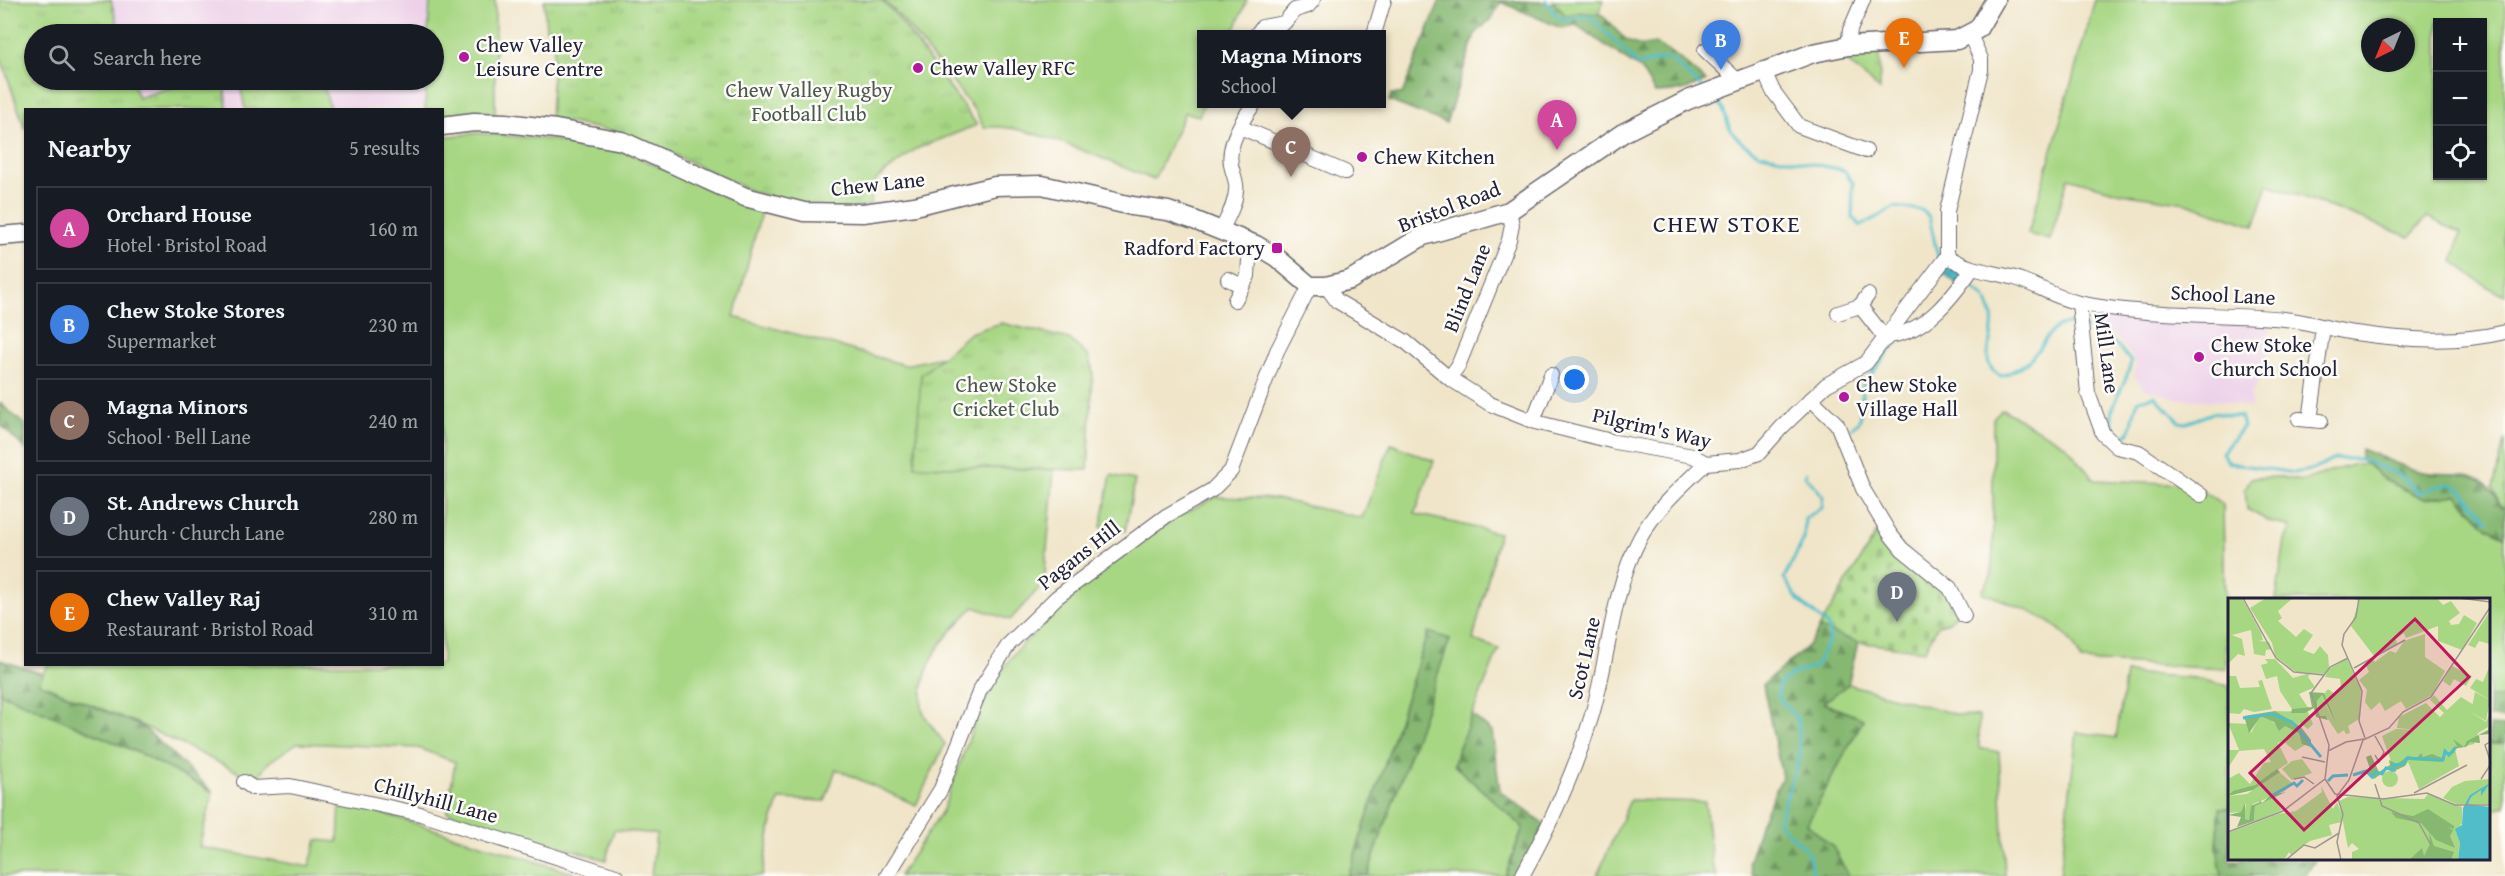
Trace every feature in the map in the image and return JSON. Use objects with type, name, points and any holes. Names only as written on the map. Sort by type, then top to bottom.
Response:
[{"type":"main road","points":[[1970,35],[1983,24],[1995,0]]},
{"type":"main road","name":"Bristol Road","points":[[1318,286],[1350,280],[1423,236],[1509,211],[1623,133],[1707,92],[1764,69],[1813,52],[1848,46],[1949,42],[1970,35]]},
{"type":"main road","name":"Chew Lane","points":[[444,126],[474,122],[506,123],[622,141],[745,197],[804,212],[863,213],[915,206],[995,186],[1023,184],[1168,212],[1256,245],[1318,286]]},
{"type":"main road","points":[[0,236],[24,234]]},
{"type":"street","points":[[1260,30],[1263,27],[1284,23],[1295,10],[1308,6],[1313,0]]},
{"type":"street","points":[[1375,30],[1384,0]]},
{"type":"street","points":[[1848,46],[1850,30],[1863,0]]},
{"type":"street","points":[[1943,261],[1947,211],[1981,70],[1981,59],[1970,35]]},
{"type":"street","points":[[1705,50],[1737,80]]},
{"type":"street","points":[[1764,69],[1773,91],[1797,124],[1828,133],[1866,151]]},
{"type":"street","points":[[1221,231],[1233,205],[1237,189],[1230,163],[1232,149],[1240,127],[1252,108]]},
{"type":"street","points":[[1240,127],[1345,172]]},
{"type":"street","name":"Blind Lane","points":[[1449,378],[1458,366],[1509,240],[1512,225],[1509,211]]},
{"type":"street","points":[[1234,300],[1242,286],[1256,245]]},
{"type":"street","name":"School Lane","points":[[1943,261],[1962,267],[1966,277],[2018,279],[2048,294],[2079,303],[2185,314],[2286,319],[2323,327],[2415,339],[2473,338],[2505,332]]},
{"type":"street","name":"Pilgrim's Way","points":[[1318,286],[1337,301],[1406,342],[1449,378],[1490,404],[1533,421],[1615,442],[1693,456],[1706,463],[1740,460],[1759,453],[1826,385],[1866,363],[1888,337],[1943,261]]},
{"type":"street","points":[[1838,314],[1864,301],[1888,337],[1909,332],[1927,319],[1966,277]]},
{"type":"street","points":[[1228,279],[1242,286]]},
{"type":"street","name":"Pagans Hill","points":[[887,876],[941,789],[980,690],[1009,644],[1057,597],[1166,516],[1212,490],[1231,471],[1277,351],[1318,286]]},
{"type":"street","name":"Mill Lane","points":[[2079,303],[2088,393],[2103,434],[2117,447],[2139,453],[2201,495]]},
{"type":"street","points":[[2310,420],[2323,327]]},
{"type":"street","points":[[1533,421],[1551,375]]},
{"type":"street","points":[[1811,399],[1837,423],[1863,489],[1890,534],[1902,549],[1950,588],[1964,616]]},
{"type":"street","name":"Scot Lane","points":[[1522,876],[1548,827],[1575,766],[1596,700],[1618,601],[1640,538],[1660,507],[1706,463]]},
{"type":"street","name":"Chillyhill Lane","points":[[244,782],[253,788],[290,786],[421,814],[616,876]]},
{"type":"shaded area","points":[[0,0],[429,0],[428,24],[24,24],[24,90],[424,90],[423,108],[24,108],[24,129],[0,60]]},
{"type":"shaded area","name":"Chew Stoke Church School","points":[[2089,311],[2152,319],[2270,324],[2265,370],[2254,390],[2251,391],[2251,408],[2226,402],[2181,399],[2144,389],[2134,375],[2136,364],[2128,351],[2115,336],[2091,324]]},
{"type":"green space","points":[[0,0],[111,0],[117,24],[24,24],[24,90],[135,90],[138,98],[162,90],[225,90],[227,108],[24,108],[24,126],[0,55]]},
{"type":"green space","name":"Chew Valley Leisure Centre","points":[[430,0],[495,0],[495,114],[474,112],[444,117],[444,108],[425,108],[426,90],[444,90],[444,24],[429,24]]},
{"type":"green space","name":"Chew Valley Rugby Football Club","points":[[544,0],[881,0],[897,16],[977,125],[916,149],[876,180],[870,205],[834,213],[753,192],[650,143],[616,132],[550,119],[555,29],[546,29]]},
{"type":"green space","points":[[883,0],[1247,0],[1235,30],[1197,30],[1197,108],[1202,108],[1199,116],[1185,112],[1154,180],[1044,137],[1000,127],[984,128],[976,112],[898,14]]},
{"type":"green space","points":[[1440,0],[1538,2],[1591,8],[1600,13],[1627,40],[1644,45],[1655,43],[1675,55],[1706,81],[1681,90],[1655,93],[1641,70],[1576,25],[1561,28],[1501,2],[1492,18],[1475,34],[1446,123],[1389,101],[1391,94],[1402,94]]},
{"type":"green space","points":[[1552,0],[1604,0],[1598,14],[1580,12],[1566,15]]},
{"type":"green space","points":[[2095,0],[2505,0],[2505,295],[2486,286],[2453,261],[2461,233],[2427,217],[2410,237],[2268,184],[2254,226],[2187,203],[2122,193],[2068,178],[2050,240],[2028,234]]},
{"type":"green space","points":[[1879,53],[1880,90],[1844,59]]},
{"type":"green space","points":[[241,90],[325,90],[330,108],[245,108]]},
{"type":"green space","points":[[478,133],[546,139],[626,152],[761,213],[734,317],[905,365],[942,357],[921,375],[916,466],[1054,470],[1044,583],[1010,620],[974,607],[944,639],[929,664],[924,678],[922,708],[928,722],[945,744],[916,805],[836,769],[825,801],[780,799],[772,821],[762,876],[651,876],[656,834],[614,830],[606,860],[447,812],[455,762],[418,748],[297,743],[269,762],[255,780],[139,724],[38,683],[47,666],[444,666],[444,137]]},
{"type":"green space","name":"Chew Stoke Cricket Club","points":[[1001,323],[1069,339],[1088,356],[1093,372],[1088,470],[915,466],[921,375],[970,333]]},
{"type":"green space","points":[[0,403],[24,424],[24,448],[0,424]]},
{"type":"green space","points":[[2002,409],[2067,446],[2094,480],[2191,484],[2223,504],[2226,669],[2081,661],[2075,647],[2054,625],[2026,610],[1982,592],[1991,576],[1993,550],[1993,418]]},
{"type":"green space","points":[[2505,439],[2505,506],[2502,509],[2493,488]]},
{"type":"green space","points":[[1391,444],[1434,461],[1415,514],[1499,533],[1473,640],[1499,649],[1457,752],[1454,765],[1523,827],[1505,876],[1367,876],[1450,639],[1428,632],[1348,876],[1228,876],[1228,872],[1179,876],[899,876],[943,810],[978,714],[999,675],[1016,651],[1083,586],[1173,519],[1216,497],[1277,499],[1362,518]]},
{"type":"green space","points":[[2361,449],[2414,470],[2475,477],[2493,493],[2502,508],[2505,506],[2505,536],[2488,528],[2457,495],[2425,499],[2383,479],[2360,457]]},
{"type":"green space","points":[[2355,464],[2367,464],[2383,479],[2425,499],[2457,495],[2488,528],[2505,536],[2505,699],[2490,697],[2490,598],[2276,598],[2285,540],[2291,527],[2270,522],[2247,509],[2245,489],[2251,478],[2281,477],[2301,481]]},
{"type":"green space","points":[[1111,475],[1135,480],[1125,531],[1101,527]]},
{"type":"green space","points":[[1880,527],[1945,587],[1957,613],[1949,622],[1938,625],[1924,651],[1858,642],[1819,628]]},
{"type":"green space","points":[[1819,628],[1858,642],[1848,684],[1823,703],[1863,719],[1807,824],[1833,847],[1849,876],[1753,876],[1749,862],[1761,822],[1782,777],[1763,685],[1809,644]]},
{"type":"green space","points":[[1428,632],[1450,639],[1367,876],[1348,876]]},
{"type":"green space","points":[[0,660],[43,674],[39,683],[143,727],[213,792],[139,753],[0,693]]},
{"type":"green space","points":[[2126,673],[2194,678],[2228,686],[2228,808],[2220,808],[2217,847],[2222,876],[2060,876],[2077,732],[2116,738]]},
{"type":"green space","points":[[1848,684],[1958,715],[1979,716],[1979,748],[1999,752],[2005,876],[1849,876],[1807,824],[1863,720],[1823,703]]},
{"type":"green space","points":[[0,693],[139,753],[213,792],[199,847],[309,867],[317,840],[338,842],[340,803],[392,816],[582,876],[0,876]]},
{"type":"green space","points":[[2490,697],[2505,699],[2505,719],[2490,717]]},
{"type":"green space","points":[[1472,715],[1492,732],[1500,791],[1548,827],[1522,876],[1505,876],[1523,827],[1454,765]]},
{"type":"green space","points":[[2490,726],[2505,727],[2505,743],[2490,744]]},
{"type":"green space","points":[[2505,743],[2505,806],[2490,810],[2490,744]]},
{"type":"green space","points":[[1630,800],[1705,802],[1712,864],[1717,876],[1597,876]]},
{"type":"green space","points":[[2220,808],[2228,808],[2228,861],[2314,861],[2305,876],[2222,876],[2217,847]]},
{"type":"water","points":[[1946,263],[1968,273],[1958,285],[1945,274],[1940,275]]},
{"type":"waterway","points":[[1546,0],[1560,18],[1590,16],[1638,65],[1669,58],[1701,87]]},
{"type":"waterway","points":[[1713,97],[1722,108],[1735,135],[1752,149],[1761,154],[1844,170],[1853,183],[1852,217],[1861,226],[1895,207],[1922,210],[1929,217],[1939,261]]},
{"type":"waterway","points":[[1967,284],[1983,297],[1991,310],[1993,323],[1988,359],[1991,368],[2001,376],[2026,363],[2055,329],[2067,324],[2076,324]]},
{"type":"waterway","points":[[2085,327],[2111,340],[2131,362],[2113,410],[2114,427],[2120,435],[2128,434],[2139,400],[2155,396],[2180,422],[2186,423],[2213,413],[2240,417],[2243,426],[2222,453],[2229,463],[2294,473],[2310,470],[2335,459],[2360,459],[2398,474],[2420,493],[2434,487],[2453,485],[2466,494],[2488,520]]},
{"type":"waterway","points":[[1852,428],[1860,419],[1863,384],[1897,342]]},
{"type":"waterway","points":[[1807,472],[1805,475],[1823,496],[1822,508],[1805,518],[1804,539],[1784,578],[1798,600],[1828,626],[1830,638],[1815,667],[1795,673],[1779,684],[1778,697],[1798,720],[1800,756],[1778,823],[1807,850],[1814,876]]},
{"type":"place","name":"Chew Valley Leisure Centre","points":[[464,57]]},
{"type":"place","name":"Chew Valley RFC","points":[[918,68]]},
{"type":"place","name":"Chew Valley Raj","points":[[1904,68]]},
{"type":"place","name":"Chew Stoke Stores","points":[[1721,70]]},
{"type":"place","name":"Orchard House","points":[[1557,150]]},
{"type":"place","name":"Chew Kitchen","points":[[1362,157]]},
{"type":"place","name":"Magna Minors","points":[[1291,177]]},
{"type":"place","name":"Radford Factory","points":[[1277,248]]},
{"type":"place","name":"Chew Stoke Church School","points":[[2199,357]]},
{"type":"place","name":"Chew Stoke Village Hall","points":[[1844,397]]},
{"type":"place","name":"St. Andrews Church","points":[[1897,622]]},
{"type":"district","name":"CHEW STOKE","points":[[1727,224]]}]
